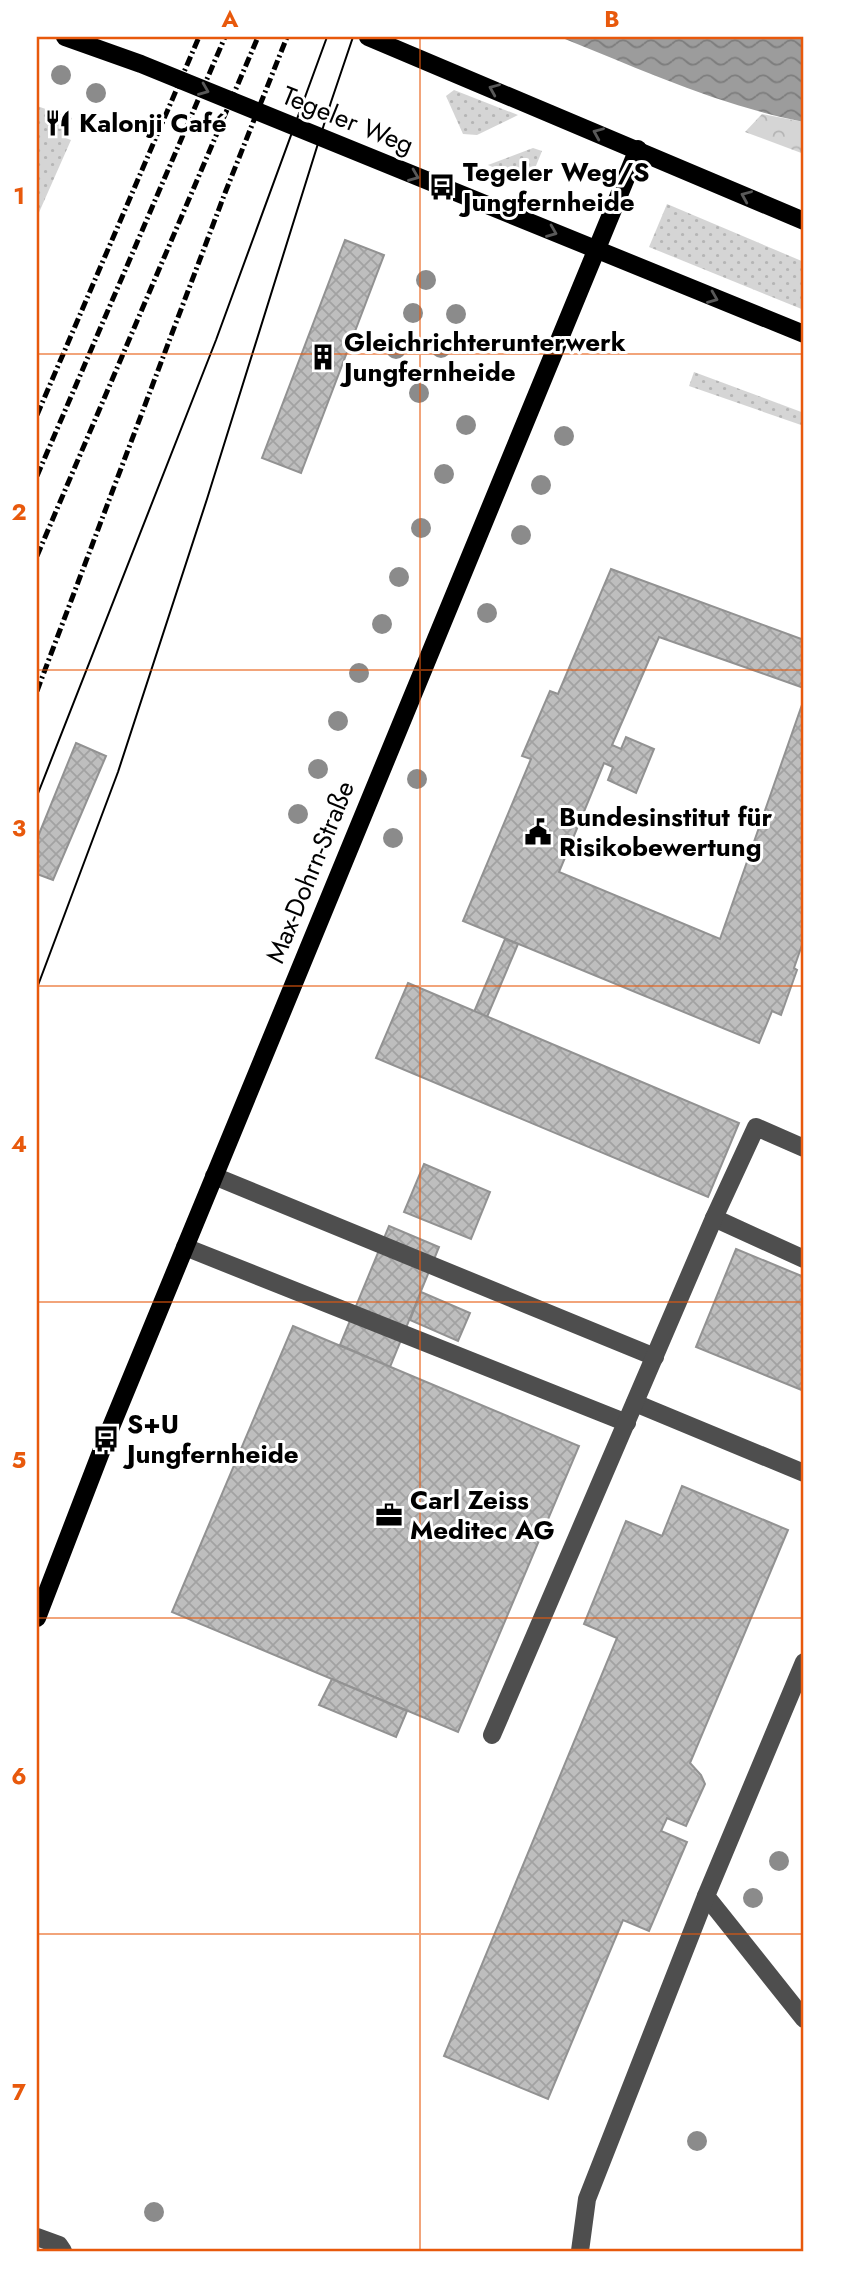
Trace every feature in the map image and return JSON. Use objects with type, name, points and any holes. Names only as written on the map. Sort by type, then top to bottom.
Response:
[{"type":"main road","name":"Tegeler Weg","points":[[65,37],[141,64],[804,334]]},
{"type":"main road","points":[[368,37],[804,221]]},
{"type":"main road","name":"Max-Dohrn-Straße","points":[[37,1618],[106,1439],[638,149]]},
{"type":"lane","points":[[492,1735],[756,1127],[804,1148]]},
{"type":"lane","points":[[214,1176],[655,1357]]},
{"type":"lane","points":[[714,1219],[804,1259]]},
{"type":"lane","points":[[185,1247],[627,1423]]},
{"type":"lane","points":[[635,1403],[804,1473]]},
{"type":"lane","points":[[580,2251],[587,2199],[706,1896],[804,1662]]},
{"type":"lane","points":[[706,1896],[804,2019]]},
{"type":"lane","points":[[37,2237],[59,2245],[63,2251]]},
{"type":"green space","points":[[454,90],[518,115],[477,135],[463,134],[446,96]]},
{"type":"green space","points":[[37,106],[72,118],[63,137],[71,140],[37,217]]},
{"type":"green space","points":[[762,114],[804,122],[804,154],[745,132]]},
{"type":"green space","points":[[533,148],[542,151],[529,183],[488,165]]},
{"type":"green space","points":[[667,204],[804,262],[804,310],[649,247]]},
{"type":"green space","points":[[694,372],[804,413],[804,426],[689,386]]},
{"type":"water","points":[[560,37],[804,37],[804,122],[711,97]]},
{"type":"building","name":"Gleichrichterunterwerk Jungfernheide","points":[[345,240],[384,255],[301,473],[262,458]]},
{"type":"building","name":"Bundesinstitut für Risikobewertung","points":[[611,569],[804,640],[804,688],[659,637],[612,745],[621,749],[626,737],[654,749],[636,793],[608,780],[613,767],[604,763],[559,872],[720,939],[804,699],[804,939],[794,968],[797,970],[781,1015],[772,1011],[759,1043],[463,921],[531,759],[522,756],[550,691],[558,694]]},
{"type":"building","points":[[76,743],[106,756],[53,880],[37,874],[37,839]]},
{"type":"building","points":[[505,939],[518,944],[487,1017],[474,1012]]},
{"type":"building","points":[[408,983],[739,1123],[708,1197],[376,1058]]},
{"type":"building","points":[[424,1164],[490,1192],[471,1239],[404,1212]]},
{"type":"building","points":[[389,1226],[439,1247],[390,1367],[340,1345]]},
{"type":"building","points":[[736,1249],[804,1277],[804,1391],[696,1347]]},
{"type":"building","points":[[421,1292],[470,1313],[458,1341],[410,1320]]},
{"type":"building","points":[[293,1326],[579,1446],[458,1732],[172,1612]]},
{"type":"building","points":[[682,1486],[788,1530],[690,1763],[705,1784],[686,1826],[667,1818],[661,1831],[687,1842],[649,1931],[623,1920],[548,2099],[444,2056],[617,1638],[584,1624],[626,1521],[662,1536]]},
{"type":"building","points":[[332,1679],[407,1711],[396,1737],[319,1705]]},
{"type":"tram line","points":[[37,796],[216,340],[327,37]]},
{"type":"tram line","points":[[37,988],[118,772],[353,37]]},
{"type":"railway","points":[[37,415],[199,37]]},
{"type":"railway","points":[[37,476],[225,37]]},
{"type":"railway","points":[[37,556],[258,37]]},
{"type":"railway","points":[[37,691],[225,193],[287,37]]},
{"type":"place","name":"Kalonji Café","points":[[58,123]]},
{"type":"place","name":"Tegeler Weg/S Jungfernheide","points":[[442,187]]},
{"type":"place","name":"Gleichrichterunterwerk Jungfernheide","points":[[323,357]]},
{"type":"place","name":"Bundesinstitut für Risikobewertung","points":[[538,832]]},
{"type":"place","name":"S+U Jungfernheide","points":[[106,1439]]},
{"type":"place","name":"Carl Zeiss Meditec AG","points":[[389,1515]]}]
